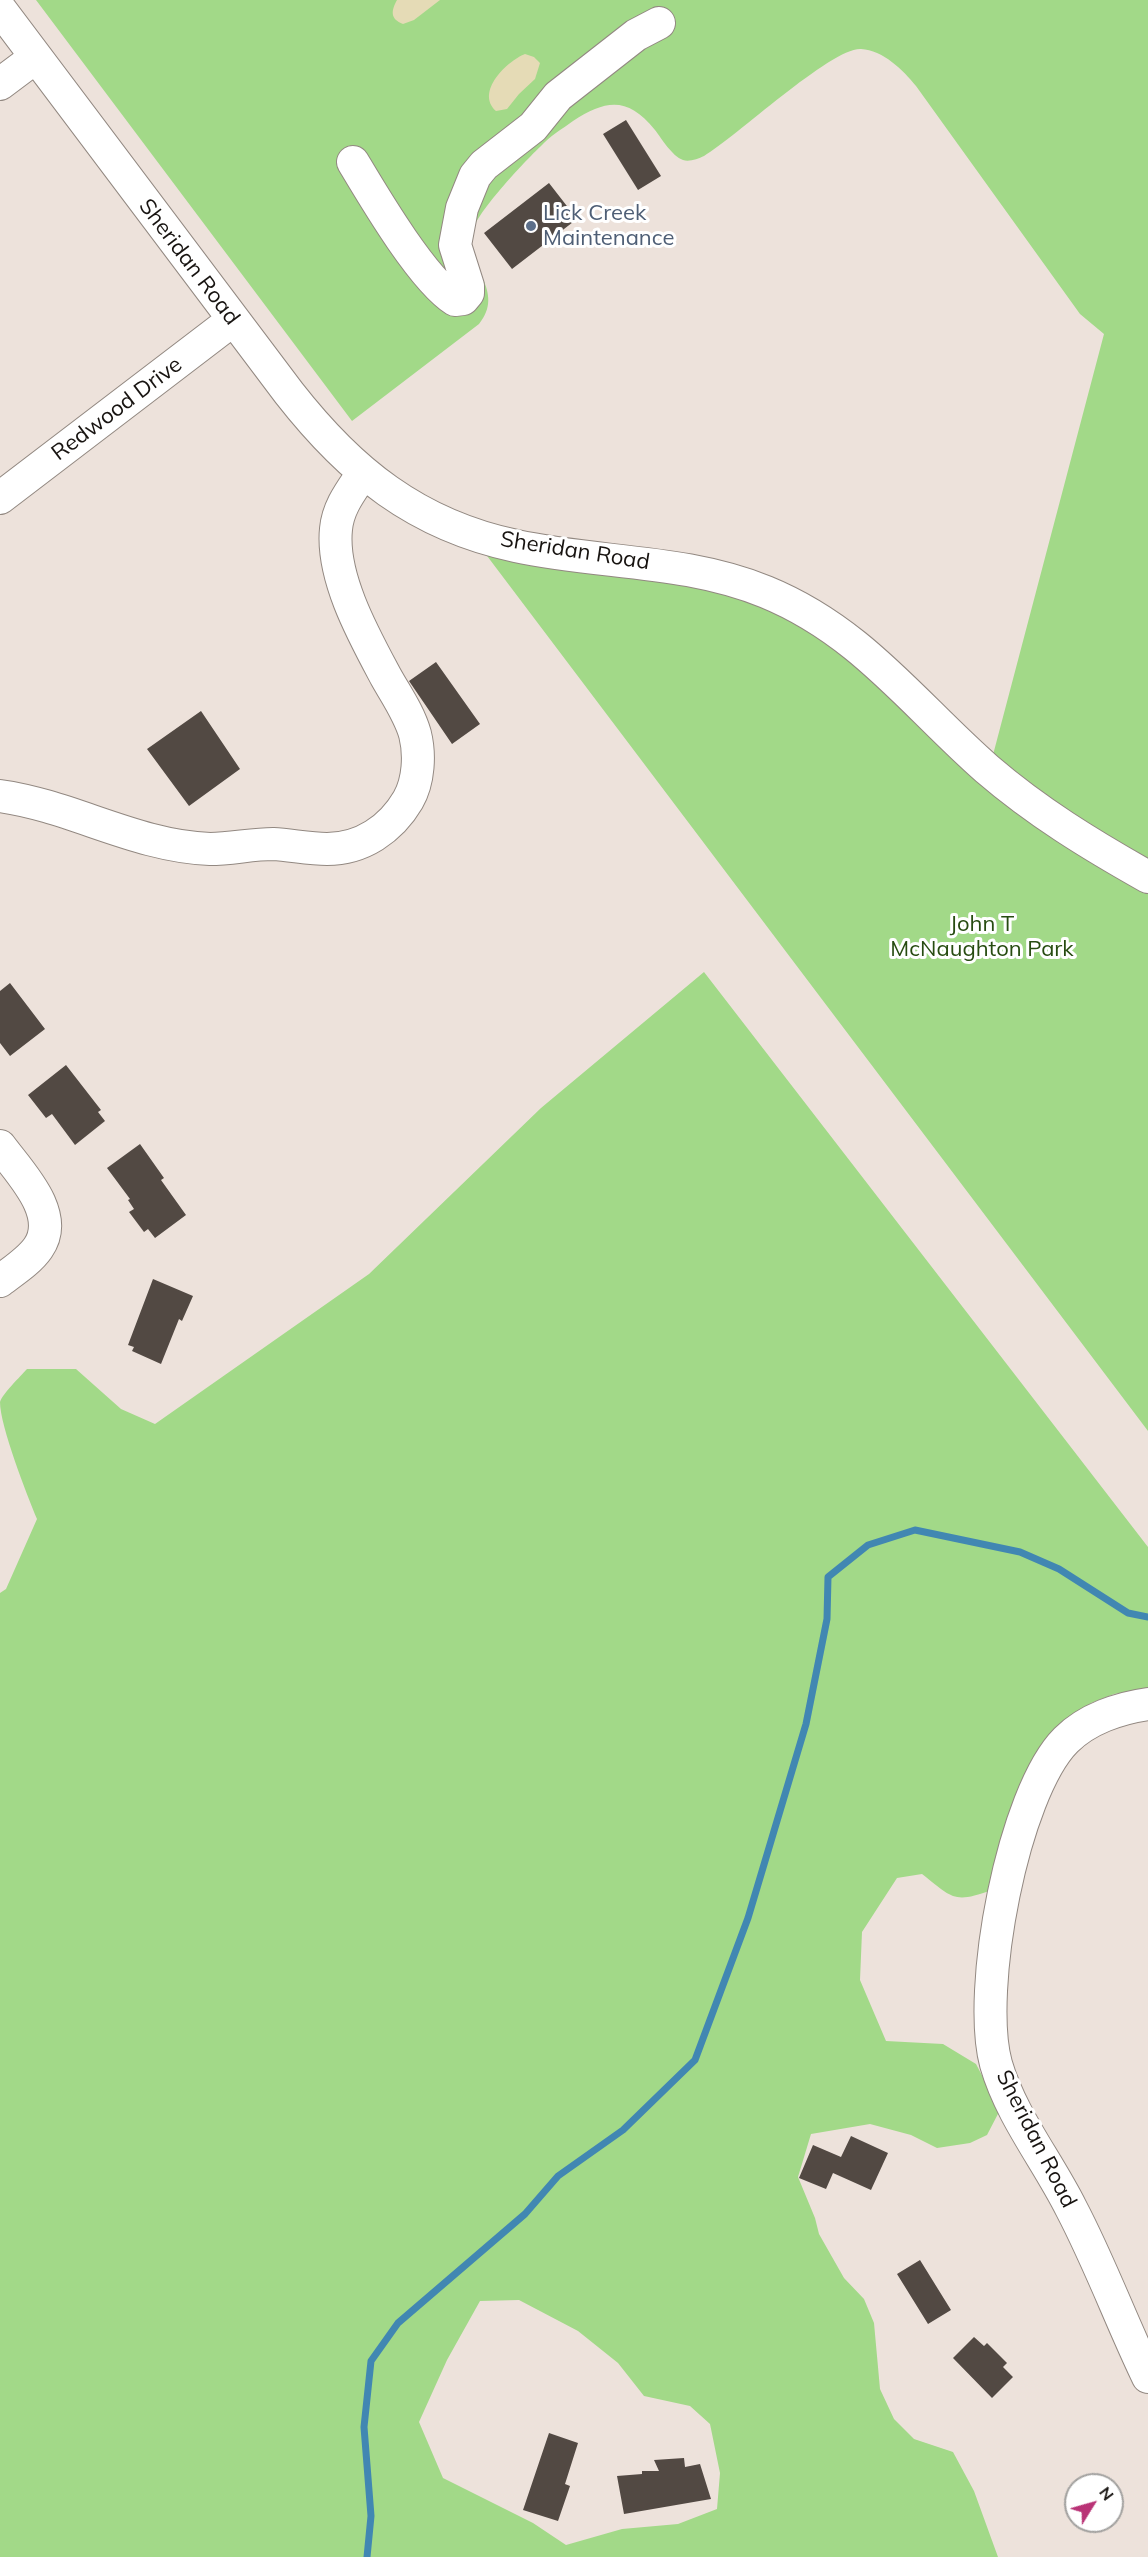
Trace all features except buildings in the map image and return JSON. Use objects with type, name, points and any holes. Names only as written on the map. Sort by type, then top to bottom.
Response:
[{"type":"street","name":"Sheridan Road","points":[[0,9],[310,420],[339,452],[363,473],[408,504],[447,523],[488,538],[516,546],[691,569],[743,584],[791,604],[814,616],[876,661],[968,752],[1030,804],[1092,845],[1148,877]]},
{"type":"street","points":[[353,162],[402,238],[440,289],[455,300],[463,299],[468,293],[468,286],[455,245],[462,207],[476,176],[490,160],[520,140],[558,96],[636,36],[659,23]]},
{"type":"street","points":[[0,84],[36,57]]},
{"type":"street","name":"Redwood Drive","points":[[0,498],[233,320]]},
{"type":"street","points":[[0,796],[50,806],[128,835],[209,849],[272,844],[326,849],[344,847],[374,836],[387,827],[400,814],[410,796],[416,778],[417,758],[415,734],[404,706],[367,640],[350,600],[335,550],[337,516],[363,473]]},
{"type":"street","points":[[0,1146],[30,1186],[46,1222],[45,1234],[34,1254],[0,1281]]},
{"type":"street","name":"Sheridan Road","points":[[1148,1704],[1112,1713],[1087,1724],[1067,1739],[1041,1774],[1030,1800],[1000,1916],[990,1993],[993,2048],[1003,2083],[1023,2124],[1071,2207],[1148,2377]]},
{"type":"green space","name":"John T McNaughton Park","points":[[36,0],[1148,0],[1148,1431],[469,532],[765,592],[989,770],[1104,334],[1080,314],[916,86],[899,68],[877,53],[861,49],[847,52],[807,77],[719,146],[704,156],[688,161],[675,155],[645,119],[626,107],[607,105],[596,108],[573,121],[533,153],[501,189],[474,226],[471,247],[487,290],[488,301],[486,312],[479,324],[352,421]]},
{"type":"green space","points":[[704,972],[1148,1547],[1148,1688],[1114,1694],[1091,1703],[1063,1723],[1042,1745],[1029,1769],[992,1890],[961,1897],[947,1893],[922,1874],[897,1878],[862,1932],[860,1980],[886,2041],[943,2044],[976,2064],[1000,2110],[987,2135],[970,2143],[937,2148],[911,2135],[870,2124],[811,2134],[798,2177],[819,2234],[844,2278],[864,2299],[874,2323],[880,2389],[894,2419],[914,2439],[953,2452],[974,2491],[998,2557],[0,2557],[0,1593],[6,1589],[37,1519],[9,1443],[0,1402],[27,1369],[76,1369],[121,1409],[155,1424],[369,1274],[541,1108]],"holes":[[[519,2300],[578,2331],[618,2363],[644,2396],[690,2406],[710,2424],[720,2473],[717,2509],[678,2524],[622,2529],[566,2545],[533,2523],[443,2478],[419,2422],[447,2360],[480,2301]]]},
{"type":"sand","points":[[397,0],[440,0],[414,20],[403,24],[396,20],[393,14]]},
{"type":"sand","points":[[525,54],[534,57],[540,63],[535,79],[507,109],[496,111],[490,103],[491,86],[502,70]]},
{"type":"waterway","points":[[367,2557],[371,2516],[364,2427],[371,2361],[398,2323],[525,2214],[558,2176],[623,2130],[695,2060],[748,1918],[806,1724],[827,1619],[828,1577],[868,1545],[915,1530],[1020,1552],[1059,1569],[1128,1613],[1148,1617]]},
{"type":"place","name":"Lick Creek Maintenance","points":[[531,226]]}]
